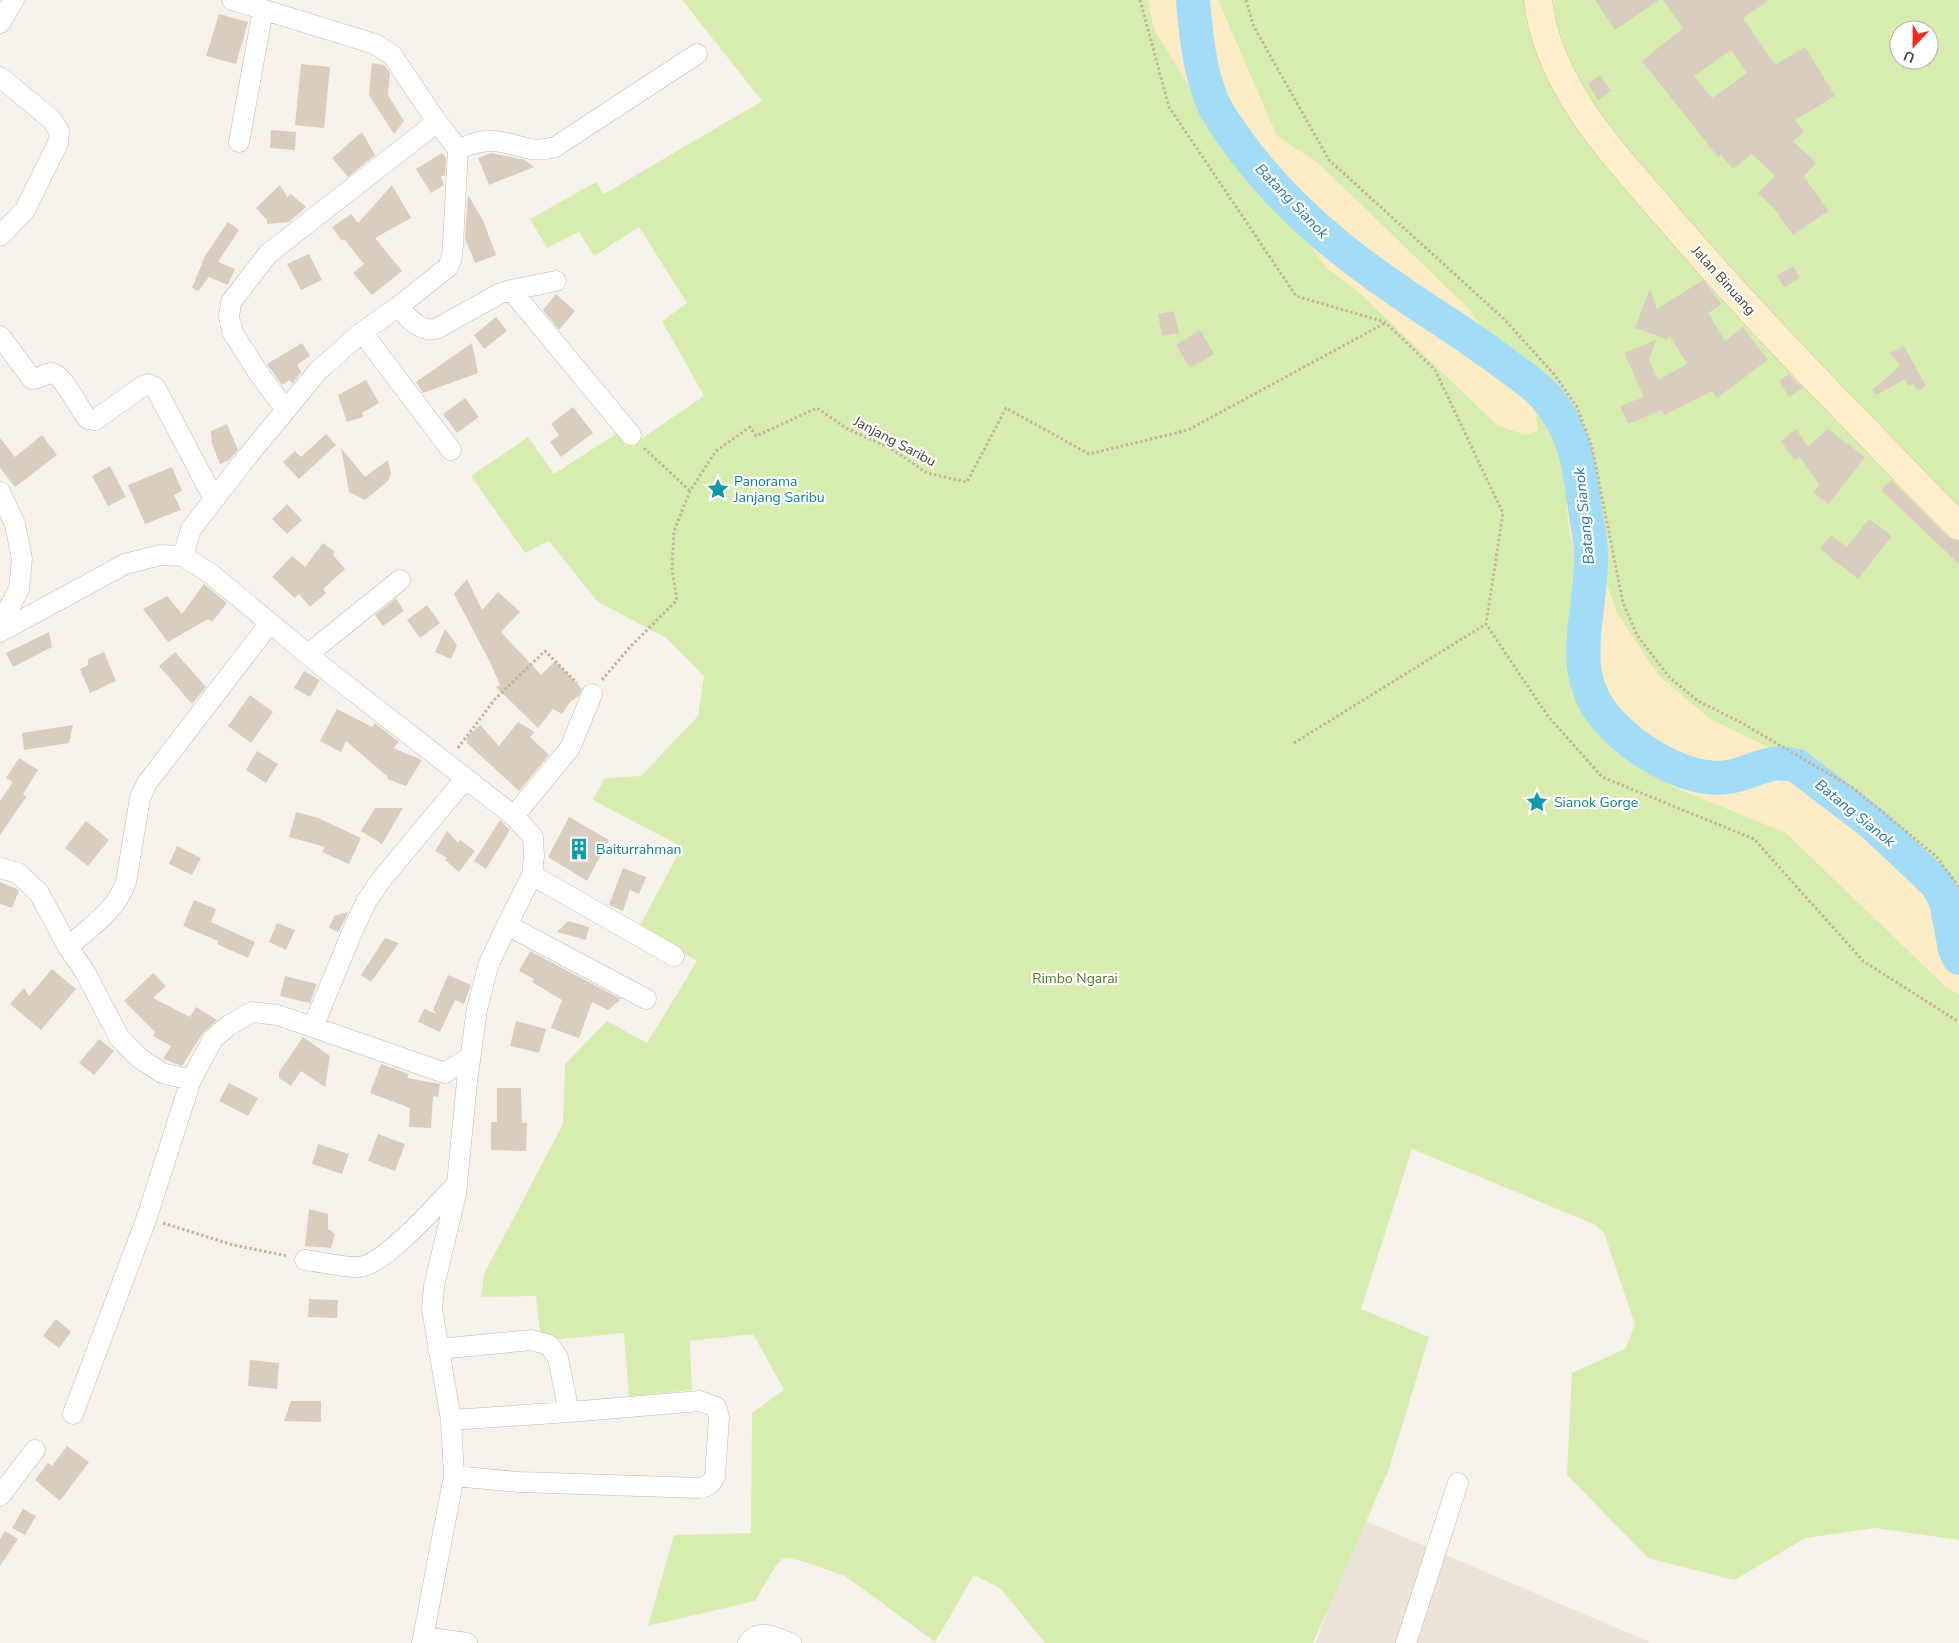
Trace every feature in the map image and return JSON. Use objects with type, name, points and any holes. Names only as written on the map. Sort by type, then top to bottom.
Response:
[{"type":"main road","name":"Jalan Binuang","points":[[1538,0],[1540,18],[1553,59],[1579,107],[1605,145],[1714,271],[1959,526]]},
{"type":"street","points":[[0,23],[14,0]]},
{"type":"street","points":[[183,556],[191,529],[318,371],[362,332],[398,307],[448,267],[453,244],[458,149],[437,122],[392,55],[381,48],[349,35],[232,0]]},
{"type":"street","points":[[239,142],[263,10]]},
{"type":"street","points":[[458,149],[480,142],[493,141],[530,150],[544,151],[555,147],[697,54]]},
{"type":"street","points":[[0,77],[51,119],[59,131],[58,144],[25,210],[0,236]]},
{"type":"street","points":[[286,410],[259,374],[233,333],[229,317],[231,302],[268,254],[437,122]]},
{"type":"street","points":[[398,307],[420,328],[436,329],[499,294],[556,281]]},
{"type":"street","points":[[510,290],[631,436]]},
{"type":"street","points":[[362,332],[450,450]]},
{"type":"street","points":[[0,336],[32,379],[39,379],[49,373],[55,374],[62,379],[88,419],[96,420],[143,386],[148,384],[155,387],[214,499]]},
{"type":"street","points":[[0,492],[15,524],[22,559],[19,589],[0,625]]},
{"type":"street","points":[[0,632],[125,564],[160,555],[183,556],[211,574],[308,654],[448,763],[465,779],[514,816],[533,837],[532,875],[488,966],[477,1009],[466,1082],[457,1184],[434,1286],[432,1309],[451,1420],[454,1476],[422,1640],[467,1643]]},
{"type":"street","points":[[308,654],[400,580]]},
{"type":"street","points":[[68,947],[113,907],[121,894],[126,882],[140,798],[147,783],[270,623]]},
{"type":"street","points":[[514,816],[570,748],[592,694]]},
{"type":"street","points":[[314,1027],[366,902],[381,880],[465,779]]},
{"type":"street","points":[[0,868],[18,873],[39,893],[68,947],[85,972],[119,1037],[138,1057],[162,1073],[191,1080]]},
{"type":"street","points":[[532,875],[674,956]]},
{"type":"street","points":[[507,924],[646,998]]},
{"type":"street","points":[[73,1414],[146,1217],[191,1080],[213,1039],[228,1026],[252,1012],[277,1015],[466,1082]]},
{"type":"street","points":[[445,1073],[470,1057]]},
{"type":"street","points":[[305,1260],[359,1267],[371,1264],[390,1251],[457,1184]]},
{"type":"street","points":[[438,1349],[532,1340],[549,1345],[558,1358],[569,1412]]},
{"type":"street","points":[[451,1420],[700,1401],[716,1407],[719,1417],[715,1476],[706,1487],[519,1482],[454,1476]]},
{"type":"street","points":[[0,1496],[35,1450]]},
{"type":"street","points":[[1406,1643],[1458,1483]]},
{"type":"street","points":[[748,1643],[754,1636],[763,1634],[791,1643]]},
{"type":"path","points":[[1140,0],[1169,107],[1296,296],[1385,322],[1435,370],[1503,513],[1486,624],[1547,715],[1602,777],[1754,838],[1863,961],[1959,1022]]},
{"type":"path","points":[[1246,0],[1253,25],[1329,160],[1504,319],[1554,374],[1576,407],[1592,447],[1623,603],[1637,635],[1670,678],[1698,702],[1740,722],[1853,788],[1936,856],[1959,887]]},
{"type":"path","name":"Janjang Saribu","points":[[592,694],[607,672],[677,600],[672,569],[674,531],[690,491],[716,451],[750,427],[756,436],[817,408],[849,430],[890,448],[927,473],[967,482],[1006,408],[1089,454],[1188,430],[1385,322]]},
{"type":"path","points":[[631,436],[690,491]]},
{"type":"path","points":[[1294,743],[1486,624]]},
{"type":"path","points":[[448,763],[468,733],[495,699],[545,651],[570,677],[592,694]]},
{"type":"path","points":[[146,1217],[232,1245],[305,1260]]},
{"type":"shaded area","points":[[1359,1518],[1652,1643],[1316,1643]]},
{"type":"green space","name":"Rimbo Ngarai","points":[[682,0],[1959,0],[1959,1540],[1875,1528],[1806,1538],[1734,1580],[1648,1558],[1567,1475],[1572,1373],[1625,1349],[1635,1325],[1604,1233],[1596,1225],[1412,1149],[1361,1309],[1429,1337],[1389,1469],[1313,1643],[1045,1643],[1000,1588],[974,1575],[935,1642],[845,1576],[802,1561],[787,1558],[782,1559],[776,1565],[755,1601],[648,1626],[674,1535],[751,1533],[752,1413],[784,1390],[753,1334],[690,1341],[692,1390],[629,1397],[624,1333],[541,1341],[536,1296],[481,1297],[484,1274],[563,1124],[565,1064],[607,1021],[647,1043],[697,961],[639,927],[682,847],[593,800],[605,778],[641,776],[698,716],[704,676],[666,638],[597,601],[549,541],[525,553],[471,476],[528,437],[554,474],[628,426],[641,439],[704,396],[662,321],[687,303],[639,227],[594,256],[579,232],[547,248],[530,219],[596,182],[604,194],[762,101]]},
{"type":"sand","points":[[1148,0],[1218,0],[1277,136],[1318,163],[1470,310],[1536,411],[1538,430],[1525,435],[1497,425],[1362,295],[1327,268],[1182,75],[1154,29]]},
{"type":"sand","points":[[1572,486],[1617,613],[1658,675],[1710,719],[1788,757],[1855,797],[1931,862],[1959,903],[1959,994],[1948,989],[1786,833],[1673,787],[1571,693],[1580,608],[1579,584],[1567,512],[1569,487]]},
{"type":"building","points":[[1595,0],[1659,0],[1615,30]]},
{"type":"building","points":[[1663,0],[1769,0],[1743,18],[1775,65],[1805,47],[1835,96],[1795,120],[1804,132],[1793,141],[1816,163],[1804,176],[1828,211],[1793,235],[1777,212],[1758,193],[1775,176],[1752,154],[1733,169],[1721,155],[1718,157],[1642,61],[1683,28]],"holes":[[[1731,50],[1747,73],[1712,98],[1694,76]]]},
{"type":"building","points":[[219,14],[248,22],[236,64],[206,56]]},
{"type":"building","points":[[372,63],[384,65],[390,73],[388,95],[404,121],[394,134],[369,95]]},
{"type":"building","points":[[301,64],[330,67],[324,128],[295,125]]},
{"type":"building","points":[[1600,75],[1611,91],[1598,100],[1588,84]]},
{"type":"building","points":[[271,130],[296,132],[295,150],[270,148]]},
{"type":"building","points":[[362,132],[375,155],[348,177],[332,158]]},
{"type":"building","points":[[442,153],[446,158],[445,175],[441,177],[444,185],[431,193],[416,169]]},
{"type":"building","points":[[491,153],[525,160],[534,167],[489,185],[478,158]]},
{"type":"building","points":[[280,185],[287,197],[291,194],[306,207],[289,222],[267,224],[267,220],[256,208]]},
{"type":"building","points":[[392,185],[411,218],[375,238],[402,271],[372,295],[353,273],[364,264],[344,239],[342,241],[332,227],[351,214],[358,223]]},
{"type":"building","points":[[468,195],[483,220],[496,255],[475,263],[465,238]]},
{"type":"building","points":[[228,222],[239,230],[218,262],[235,269],[228,285],[209,277],[198,291],[192,288],[205,256]]},
{"type":"building","points":[[309,254],[322,280],[301,290],[287,264]]},
{"type":"building","points":[[1793,266],[1800,278],[1784,287],[1777,275]]},
{"type":"building","points":[[1703,280],[1722,304],[1708,313],[1725,341],[1743,327],[1768,360],[1717,398],[1712,391],[1664,415],[1662,410],[1628,424],[1620,406],[1644,397],[1624,353],[1656,340],[1649,359],[1658,380],[1687,364],[1670,336],[1666,339],[1635,328],[1650,288],[1657,309]]},
{"type":"building","points":[[556,294],[575,311],[559,330],[543,310]]},
{"type":"building","points":[[1174,311],[1179,333],[1162,336],[1158,314]]},
{"type":"building","points":[[496,317],[507,331],[484,349],[474,335]]},
{"type":"building","points":[[1200,330],[1214,354],[1190,368],[1176,345]]},
{"type":"building","points":[[302,343],[310,356],[297,365],[301,372],[292,384],[290,380],[282,385],[267,364]]},
{"type":"building","points":[[472,343],[478,373],[423,393],[416,382]]},
{"type":"building","points":[[1904,346],[1926,386],[1918,391],[1913,384],[1908,386],[1905,379],[1876,395],[1872,390],[1900,366],[1890,353]]},
{"type":"building","points":[[1789,374],[1803,388],[1789,397],[1779,381]]},
{"type":"building","points":[[366,380],[379,403],[362,413],[363,417],[347,422],[338,395]]},
{"type":"building","points":[[465,398],[479,417],[457,433],[443,414]]},
{"type":"building","points":[[573,407],[593,433],[561,457],[550,442],[559,435],[551,424]]},
{"type":"building","points":[[227,424],[238,450],[229,460],[220,464],[212,444],[211,431]]},
{"type":"building","points":[[1796,429],[1808,446],[1828,429],[1865,457],[1829,504],[1813,492],[1819,485],[1800,457],[1794,460],[1781,441]]},
{"type":"building","points":[[326,434],[336,445],[299,479],[283,462],[295,451],[301,457]]},
{"type":"building","points":[[42,435],[57,455],[15,487],[0,468],[0,438],[15,457]]},
{"type":"building","points":[[341,448],[365,477],[388,460],[391,474],[388,481],[365,500],[349,492]]},
{"type":"building","points":[[110,466],[126,497],[108,506],[92,476]]},
{"type":"building","points":[[172,467],[182,491],[174,495],[181,510],[145,524],[128,485]]},
{"type":"building","points":[[1891,480],[1948,537],[1959,541],[1959,564],[1881,490]]},
{"type":"building","points":[[287,504],[302,520],[287,534],[272,519]]},
{"type":"building","points":[[1869,519],[1892,536],[1858,579],[1820,549],[1831,535],[1847,547]]},
{"type":"building","points":[[323,543],[335,552],[333,555],[345,569],[323,589],[326,593],[310,607],[299,594],[295,598],[272,577],[292,556],[305,567]]},
{"type":"building","points":[[467,579],[482,610],[498,592],[520,612],[501,632],[541,675],[555,661],[582,689],[579,696],[570,702],[562,714],[553,709],[538,728],[496,687],[500,685],[490,662],[454,594]]},
{"type":"building","points":[[204,584],[227,603],[212,622],[208,619],[168,642],[143,609],[167,596],[182,614]]},
{"type":"building","points":[[396,598],[404,611],[383,626],[375,615]]},
{"type":"building","points":[[427,605],[440,623],[420,638],[407,620]]},
{"type":"building","points":[[445,629],[457,645],[451,659],[435,652]]},
{"type":"building","points":[[49,632],[52,647],[13,667],[6,653]]},
{"type":"building","points":[[104,652],[116,681],[90,693],[80,669],[88,665],[88,659]]},
{"type":"building","points":[[175,652],[206,687],[192,704],[159,666]]},
{"type":"building","points":[[304,671],[320,680],[310,697],[294,688]]},
{"type":"building","points":[[250,695],[273,712],[251,743],[228,726]]},
{"type":"building","points":[[337,709],[372,727],[375,723],[399,742],[393,748],[422,760],[406,786],[387,779],[388,777],[346,741],[341,752],[320,741]]},
{"type":"building","points":[[518,722],[535,732],[530,737],[549,755],[519,791],[467,743],[467,737],[480,725],[499,746]]},
{"type":"building","points":[[73,725],[69,743],[24,750],[22,733]]},
{"type":"building","points":[[257,751],[278,764],[266,783],[246,770]]},
{"type":"building","points":[[19,758],[38,770],[23,794],[26,797],[0,835],[0,801],[13,782],[6,778]]},
{"type":"building","points":[[375,808],[403,808],[382,844],[361,831]]},
{"type":"building","points":[[296,812],[318,818],[361,838],[349,864],[322,852],[325,847],[289,837]]},
{"type":"building","name":"Baiturrahman","points":[[569,817],[609,840],[587,881],[548,857]]},
{"type":"building","points":[[500,820],[510,830],[486,869],[474,861]]},
{"type":"building","points":[[86,821],[109,840],[88,866],[65,848]]},
{"type":"building","points":[[447,831],[458,843],[460,840],[475,851],[459,872],[445,860],[447,858],[435,851]]},
{"type":"building","points":[[177,846],[201,858],[192,875],[169,864]]},
{"type":"building","points":[[623,868],[646,877],[639,894],[630,890],[623,911],[609,905]]},
{"type":"building","points":[[0,882],[19,890],[12,908],[0,904]]},
{"type":"building","points":[[194,900],[216,909],[211,922],[255,942],[248,958],[217,944],[218,941],[183,926]]},
{"type":"building","points":[[348,912],[339,932],[329,928],[334,916]]},
{"type":"building","points":[[568,921],[589,927],[586,940],[557,932]]},
{"type":"building","points":[[277,923],[295,930],[286,950],[269,942]]},
{"type":"building","points":[[385,938],[399,943],[371,982],[361,975]]},
{"type":"building","points":[[530,951],[621,999],[608,1010],[592,1002],[579,1038],[551,1028],[562,1000],[532,982],[534,979],[519,971]]},
{"type":"building","points":[[52,969],[76,989],[41,1030],[10,1004],[24,988],[29,996]]},
{"type":"building","points":[[153,973],[166,986],[153,998],[190,1017],[196,1007],[217,1020],[203,1033],[182,1066],[163,1059],[171,1046],[153,1036],[155,1032],[124,1001]]},
{"type":"building","points":[[448,975],[471,985],[464,1004],[455,1000],[440,1032],[418,1022],[424,1009],[437,1014],[433,1010]]},
{"type":"building","points":[[285,976],[317,984],[310,1003],[280,996]]},
{"type":"building","points":[[516,1021],[546,1029],[539,1053],[510,1046]]},
{"type":"building","points":[[303,1037],[330,1056],[325,1087],[301,1071],[291,1086],[279,1078],[279,1072]]},
{"type":"building","points":[[99,1039],[114,1051],[94,1075],[79,1063]]},
{"type":"building","points":[[381,1064],[409,1074],[407,1078],[440,1084],[438,1097],[433,1096],[431,1128],[409,1127],[410,1108],[370,1093]]},
{"type":"building","points":[[229,1083],[258,1098],[248,1116],[219,1101]]},
{"type":"building","points":[[497,1088],[521,1088],[522,1123],[527,1123],[526,1151],[491,1150],[491,1122],[497,1122]]},
{"type":"building","points":[[378,1134],[405,1144],[395,1171],[368,1161]]},
{"type":"building","points":[[318,1144],[349,1154],[342,1174],[312,1164]]},
{"type":"building","points":[[309,1209],[328,1214],[328,1229],[335,1234],[331,1248],[305,1246]]},
{"type":"building","points":[[309,1299],[338,1300],[337,1318],[308,1317]]},
{"type":"building","points":[[56,1319],[71,1332],[59,1348],[43,1336]]},
{"type":"building","points":[[250,1360],[279,1363],[277,1389],[248,1386]]},
{"type":"building","points":[[291,1401],[321,1401],[321,1422],[284,1421]]},
{"type":"building","points":[[67,1446],[89,1462],[60,1501],[35,1480],[48,1463],[52,1466]]},
{"type":"building","points":[[23,1509],[36,1516],[25,1535],[12,1528]]},
{"type":"building","points":[[5,1531],[18,1539],[0,1566],[0,1539]]},
{"type":"waterway","name":"Batang Sianok","points":[[1193,0],[1201,65],[1208,91],[1219,115],[1264,175],[1286,199],[1334,243],[1385,281],[1467,336],[1529,381],[1549,400],[1561,418],[1568,431],[1577,458],[1591,554],[1584,640],[1584,661],[1587,681],[1594,700],[1607,719],[1631,742],[1646,752],[1662,762],[1695,775],[1728,777],[1770,764],[1778,763],[1797,766],[1872,823],[1937,884],[1946,901],[1955,949],[1959,958]]},
{"type":"place","name":"Panorama Janjang Saribu","points":[[718,489]]},
{"type":"place","name":"Sianok Gorge","points":[[1537,802]]},
{"type":"place","name":"Baiturrahman","points":[[579,849]]}]
